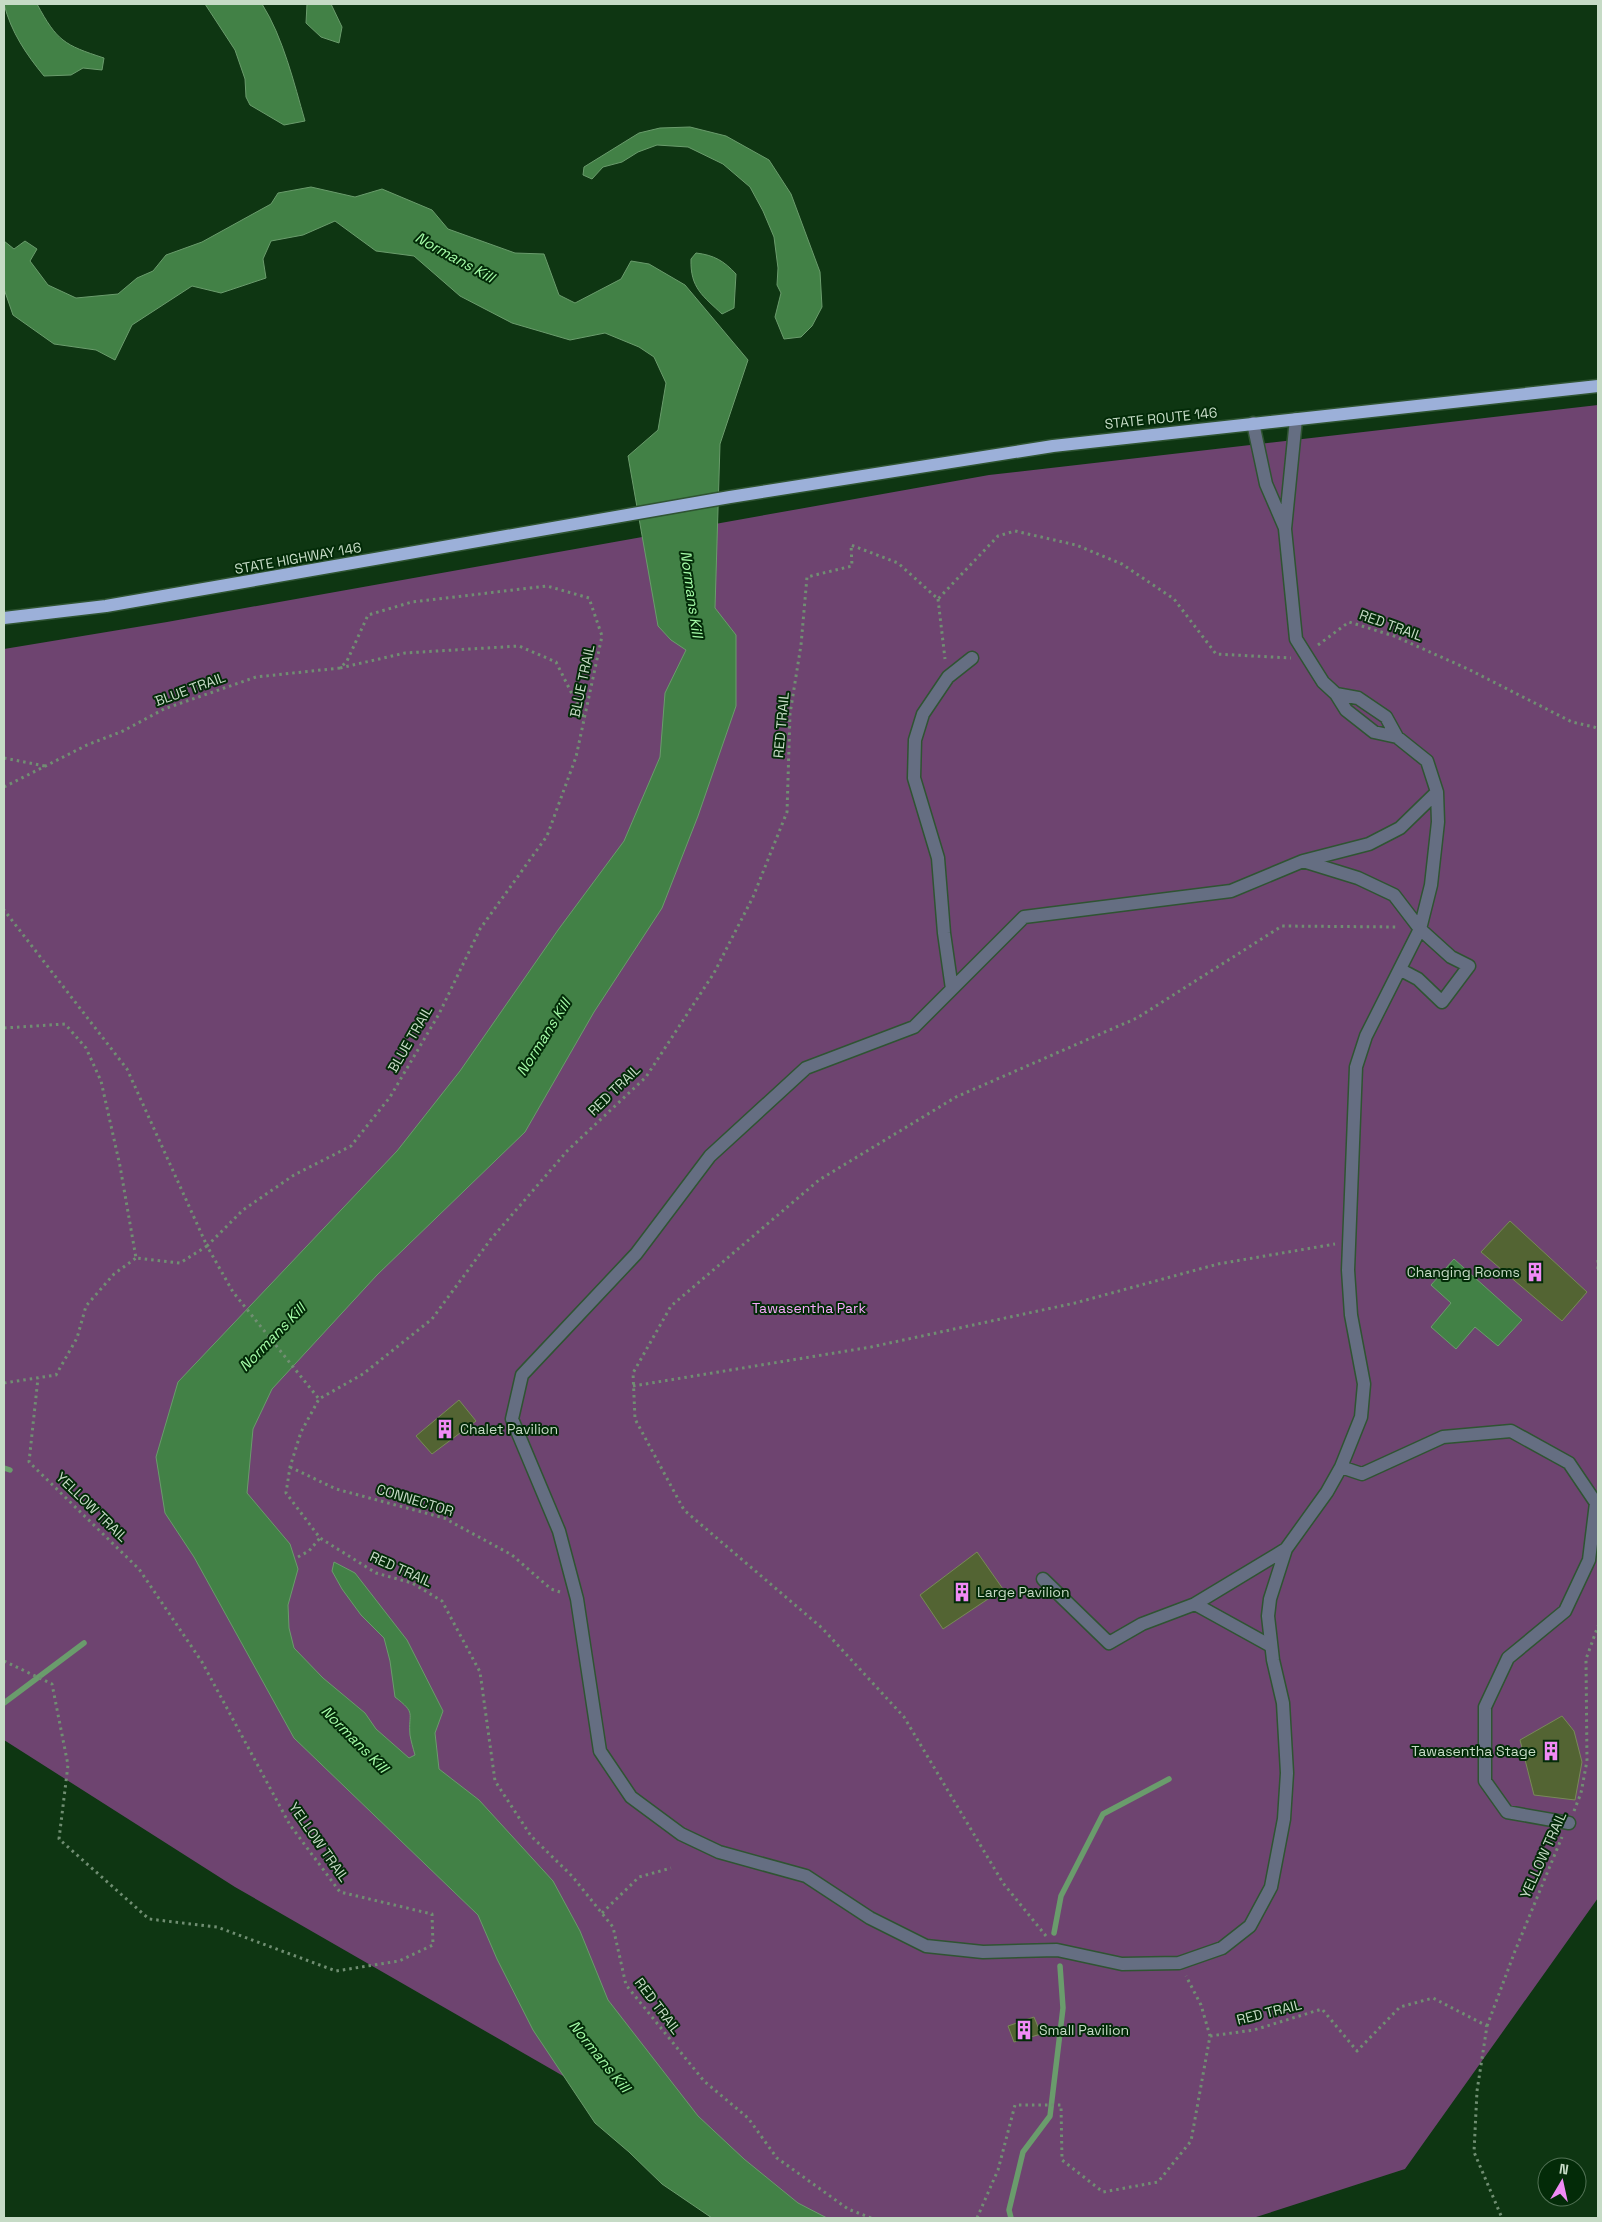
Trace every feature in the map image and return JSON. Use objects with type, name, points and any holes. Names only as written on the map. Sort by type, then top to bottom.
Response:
[{"type":"main road","name":"STATE ROUTE 146","points":[[596,521],[730,497],[1053,446],[1598,386]]},
{"type":"main road","name":"STATE HIGHWAY 146","points":[[4,618],[106,606],[596,521]]},
{"type":"lane","points":[[1296,419],[1285,529],[1296,639],[1323,682],[1336,694],[1346,710],[1374,732],[1397,737]]},
{"type":"lane","points":[[1253,423],[1266,484],[1285,529]]},
{"type":"lane","points":[[952,989],[944,933],[938,858],[914,778],[915,740],[923,714],[948,677],[972,658]]},
{"type":"lane","points":[[1336,694],[1358,698],[1386,717],[1397,737],[1427,761],[1437,792],[1438,822],[1431,885],[1420,929],[1401,970],[1366,1036],[1356,1067],[1348,1270],[1351,1315],[1364,1384],[1361,1418],[1341,1467],[1327,1492],[1286,1549],[1270,1599],[1268,1616],[1283,1703],[1287,1773],[1284,1819],[1271,1887],[1250,1926],[1222,1948],[1179,1963],[1122,1964],[1057,1950],[984,1952],[926,1946],[870,1918],[806,1876],[719,1852],[681,1834],[631,1797],[600,1751],[577,1599],[559,1531],[512,1419],[522,1374],[636,1254],[710,1156],[806,1068],[914,1027],[1024,917],[1231,891],[1304,861],[1369,844],[1400,828],[1437,792]]},
{"type":"lane","points":[[1304,861],[1358,878],[1394,895],[1420,929],[1451,957],[1469,966],[1442,1002],[1418,979],[1401,970]]},
{"type":"lane","points":[[1341,1467],[1362,1474],[1443,1437],[1511,1432],[1569,1463],[1596,1502],[1589,1560],[1566,1610],[1508,1658],[1485,1707],[1484,1781],[1507,1812],[1569,1823]]},
{"type":"lane","points":[[1043,1579],[1109,1643],[1142,1624],[1195,1604],[1286,1549]]},
{"type":"lane","points":[[1195,1604],[1272,1646]]},
{"type":"path","points":[[948,677],[938,599],[998,536],[1015,531],[1076,545],[1122,564],[1174,600],[1216,654],[1294,658],[1306,655]]},
{"type":"path","name":"RED TRAIL","points":[[871,2218],[848,2209],[777,2158],[748,2118],[704,2081],[626,1985],[613,1927],[572,1876],[531,1836],[495,1782],[480,1672],[442,1600],[412,1583],[376,1573],[320,1538],[286,1493],[290,1467],[301,1432],[319,1399],[363,1374],[432,1319],[491,1238],[568,1150],[646,1077],[714,973],[753,897],[787,812],[790,714],[801,645],[807,577],[852,566],[851,545],[898,563],[938,599]]},
{"type":"path","name":"BLUE TRAIL","points":[[4,787],[87,745],[123,731],[164,709],[256,677],[340,668],[347,661],[368,615],[412,602],[547,586],[589,598],[602,636],[576,756],[547,836],[480,929],[439,1014],[390,1097],[351,1146],[286,1180],[243,1210],[207,1246],[180,1263],[136,1258]]},
{"type":"path","name":"RED TRAIL","points":[[1306,655],[1349,622],[1394,636],[1468,669],[1572,722],[1594,727],[1598,730]]},
{"type":"path","points":[[340,668],[405,653],[520,646],[556,662],[585,720]]},
{"type":"path","points":[[4,758],[46,766]]},
{"type":"path","points":[[4,910],[127,1070],[207,1246],[233,1292],[310,1384],[319,1399]]},
{"type":"path","points":[[1057,1950],[1003,1883],[904,1717],[822,1628],[684,1510],[635,1419],[633,1373],[671,1306],[819,1180],[956,1097],[1137,1018],[1282,926],[1420,929]]},
{"type":"path","points":[[4,1028],[65,1024],[86,1048],[101,1081],[120,1166],[136,1258],[114,1274],[86,1306],[77,1338],[56,1375],[4,1383]]},
{"type":"path","points":[[633,1386],[871,1347],[1075,1303],[1218,1264],[1349,1242]]},
{"type":"path","points":[[1598,1260],[1598,1272]]},
{"type":"path","name":"YELLOW TRAIL","points":[[4,1661],[52,1684],[68,1765],[59,1839],[148,1919],[217,1927],[336,1971],[399,1961],[433,1945],[432,1914],[340,1892],[290,1825],[202,1662],[139,1569],[29,1462],[38,1378]]},
{"type":"path","name":"CONNECTOR","points":[[290,1467],[336,1489],[444,1518],[512,1555],[551,1589],[577,1599]]},
{"type":"path","points":[[298,1557],[309,1551],[320,1538]]},
{"type":"path","name":"YELLOW TRAIL","points":[[1487,2026],[1514,1951],[1581,1794],[1587,1761],[1586,1659],[1598,1626]]},
{"type":"path","points":[[602,1913],[639,1877],[671,1868]]},
{"type":"path","points":[[977,2218],[998,2170],[1015,2105],[1061,2105],[1062,2160],[1103,2192],[1158,2182],[1191,2141],[1210,2036],[1201,2005],[1179,1963]]},
{"type":"path","name":"RED TRAIL","points":[[1210,2036],[1254,2030],[1322,2009],[1357,2051],[1400,2007],[1433,1998],[1487,2026]]},
{"type":"path","points":[[1487,2026],[1477,2091],[1474,2152],[1502,2218]]},
{"type":"green space","name":"Tawasentha Park","points":[[1598,405],[1598,1898],[1405,2169],[1253,2218],[810,2218],[235,1887],[4,1740],[4,649],[167,622],[989,475]]},
{"type":"water","points":[[4,4],[37,4],[50,26],[63,40],[79,49],[104,58],[102,70],[83,68],[71,75],[44,76],[20,42]]},
{"type":"water","points":[[205,4],[262,4],[282,46],[305,121],[284,125],[250,105],[246,97],[245,79],[235,50]]},
{"type":"water","points":[[307,4],[331,4],[342,27],[339,43],[321,37],[306,23]]},
{"type":"water","points":[[690,127],[726,136],[769,160],[791,194],[820,272],[822,307],[812,326],[801,337],[784,339],[775,317],[781,293],[777,285],[778,268],[774,237],[763,211],[750,187],[723,164],[688,147],[657,145],[638,152],[622,162],[603,167],[592,179],[583,175],[584,167],[639,133],[660,128]]},
{"type":"water","name":"Normans Kill","points":[[311,187],[355,197],[382,189],[432,210],[448,229],[515,253],[544,254],[559,295],[575,303],[621,279],[631,261],[649,264],[685,285],[748,360],[720,444],[715,608],[736,635],[736,706],[698,816],[662,908],[594,1012],[525,1132],[377,1275],[272,1389],[253,1429],[247,1493],[290,1544],[298,1569],[288,1605],[289,1628],[294,1648],[323,1678],[365,1713],[376,1729],[409,1758],[415,1755],[410,1735],[409,1710],[395,1697],[390,1661],[384,1638],[361,1615],[342,1589],[332,1571],[334,1562],[355,1573],[407,1640],[443,1711],[435,1733],[439,1769],[479,1800],[553,1881],[580,1931],[608,2000],[698,2116],[744,2159],[798,2203],[827,2218],[712,2218],[662,2184],[595,2123],[533,2030],[497,1959],[478,1915],[294,1738],[194,1557],[165,1513],[156,1457],[178,1382],[397,1151],[460,1071],[558,930],[624,841],[660,757],[665,693],[686,650],[671,640],[658,626],[628,456],[658,430],[666,383],[654,357],[639,347],[605,333],[570,340],[512,323],[460,296],[414,256],[376,251],[335,221],[303,235],[271,241],[263,259],[266,278],[221,293],[192,286],[132,325],[115,360],[96,350],[54,344],[13,315],[4,289],[4,241],[14,249],[25,241],[37,249],[30,261],[48,285],[76,298],[118,294],[137,278],[153,271],[166,255],[202,242],[271,204],[278,193]]},
{"type":"water","points":[[696,253],[718,259],[736,274],[734,308],[722,314],[699,291],[691,269],[691,259]]},
{"type":"water","points":[[1454,1259],[1522,1320],[1498,1346],[1475,1327],[1456,1349],[1431,1327],[1451,1303],[1431,1285]]},
{"type":"building","name":"Changing Rooms","points":[[1510,1221],[1587,1292],[1562,1321],[1481,1252]]},
{"type":"building","name":"Chalet Pavilion","points":[[459,1400],[476,1421],[432,1454],[416,1436]]},
{"type":"building","name":"Large Pavilion","points":[[977,1552],[1003,1589],[943,1629],[920,1595]]},
{"type":"building","name":"Tawasentha Stage","points":[[1562,1716],[1574,1731],[1582,1762],[1575,1800],[1534,1795],[1520,1740]]},
{"type":"building","name":"Small Pavilion","points":[[1034,2017],[1041,2034],[1014,2042],[1008,2026]]},
{"type":"waterway","points":[[4,1468],[10,1470]]},
{"type":"waterway","points":[[4,1703],[84,1643]]},
{"type":"waterway","points":[[1054,1933],[1061,1896],[1103,1814],[1169,1779]]},
{"type":"waterway","points":[[1011,2218],[1009,2210],[1023,2152],[1050,2116],[1063,2008],[1060,1966]]},
{"type":"place","name":"Changing Rooms","points":[[1535,1272]]},
{"type":"place","name":"Chalet Pavilion","points":[[445,1429]]},
{"type":"place","name":"Large Pavilion","points":[[962,1592]]},
{"type":"place","name":"Tawasentha Stage","points":[[1551,1751]]},
{"type":"place","name":"Small Pavilion","points":[[1024,2030]]}]
